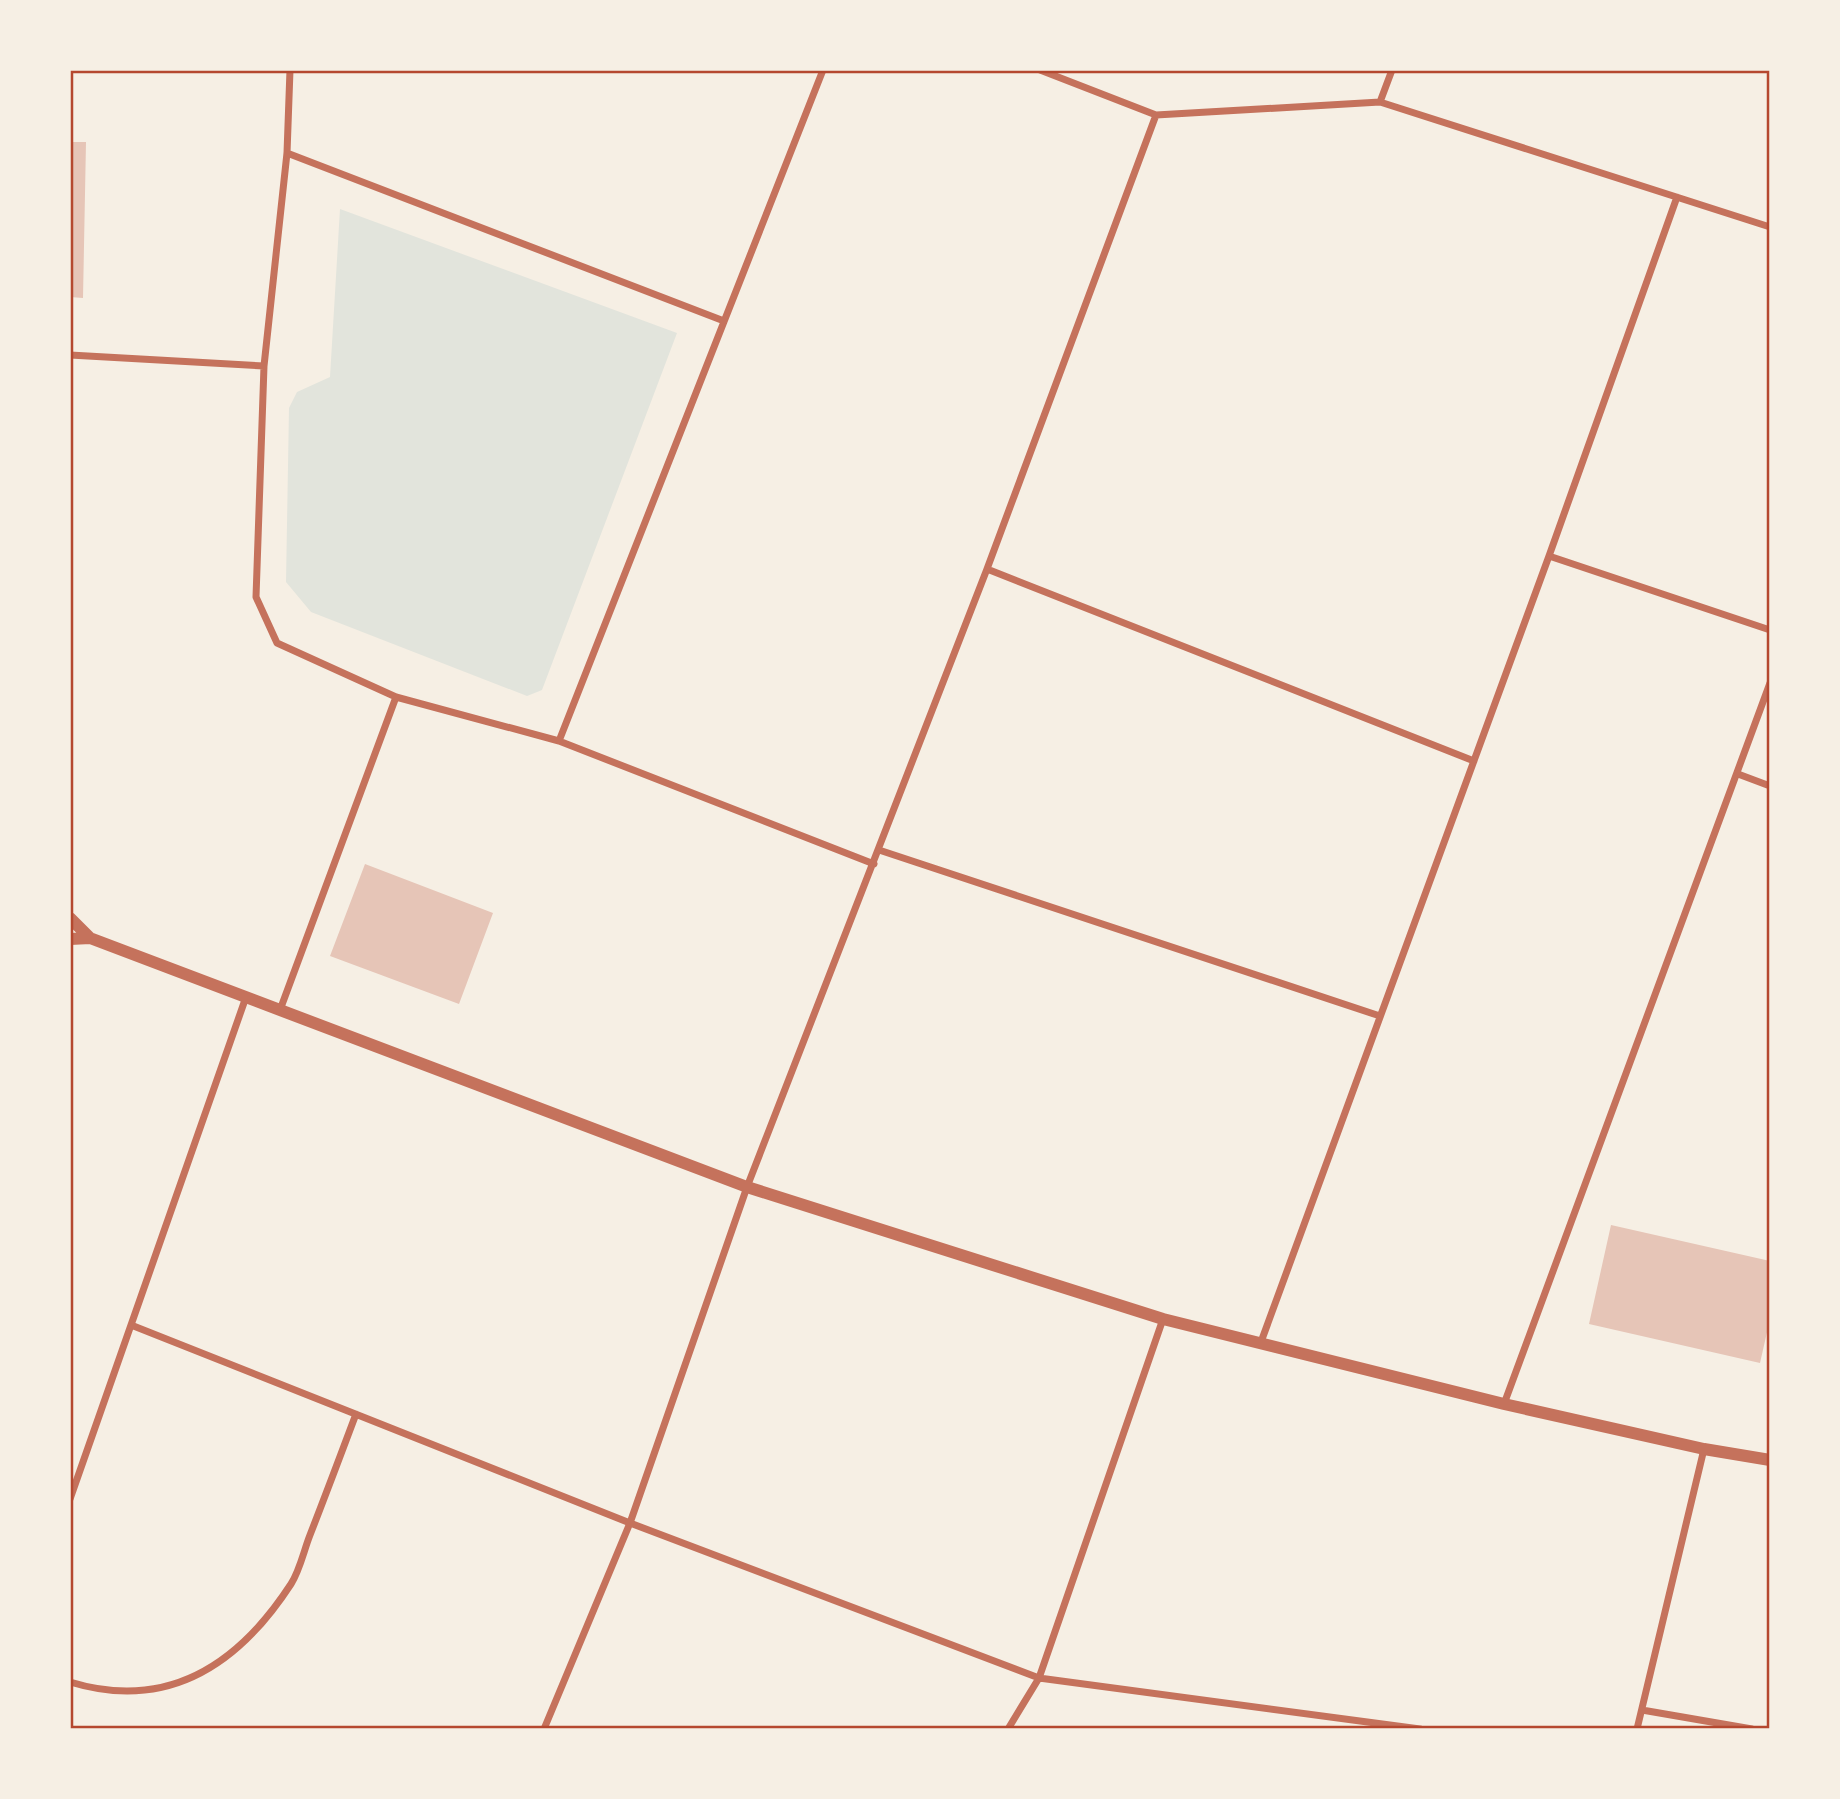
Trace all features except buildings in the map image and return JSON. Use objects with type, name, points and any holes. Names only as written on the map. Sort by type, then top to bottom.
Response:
[{"type":"street","points":[[290,70],[288,153],[264,366],[256,597],[276,642],[396,697],[559,741],[874,864]]},
{"type":"street","points":[[559,741],[823,70]]},
{"type":"street","points":[[1040,70],[1156,115],[1380,102],[1770,227]]},
{"type":"street","points":[[1380,102],[1392,70]]},
{"type":"street","points":[[544,1729],[630,1523],[747,1187],[987,569],[1156,115]]},
{"type":"street","points":[[288,153],[724,321]]},
{"type":"street","points":[[1261,1342],[1549,556],[1677,197]]},
{"type":"street","points":[[70,355],[264,366]]},
{"type":"street","points":[[1549,556],[1770,630]]},
{"type":"street","points":[[987,569],[1474,761]]},
{"type":"street","points":[[1504,1404],[1770,683]]},
{"type":"street","points":[[280,1010],[396,697]]},
{"type":"street","points":[[1738,774],[1770,786]]},
{"type":"street","points":[[879,850],[1380,1016]]},
{"type":"street","points":[[70,918],[90,938]]},
{"type":"street","points":[[70,939],[90,938],[747,1187],[1163,1319],[1504,1404],[1704,1449],[1770,1460]]},
{"type":"street","points":[[70,1499],[247,997]]},
{"type":"street","points":[[1008,1729],[1039,1678],[1163,1319]]},
{"type":"street","points":[[131,1325],[630,1523],[1039,1678],[1420,1729]]},
{"type":"street","points":[[70,1682],[116,1689],[154,1689],[196,1677],[235,1653],[292,1582],[356,1414]]},
{"type":"street","points":[[1637,1729],[1704,1449]]},
{"type":"street","points":[[1642,1710],[1752,1729]]},
{"type":"shaded area","points":[[340,209],[677,333],[542,690],[527,696],[311,612],[286,582],[289,408],[297,392],[330,377]]}]
